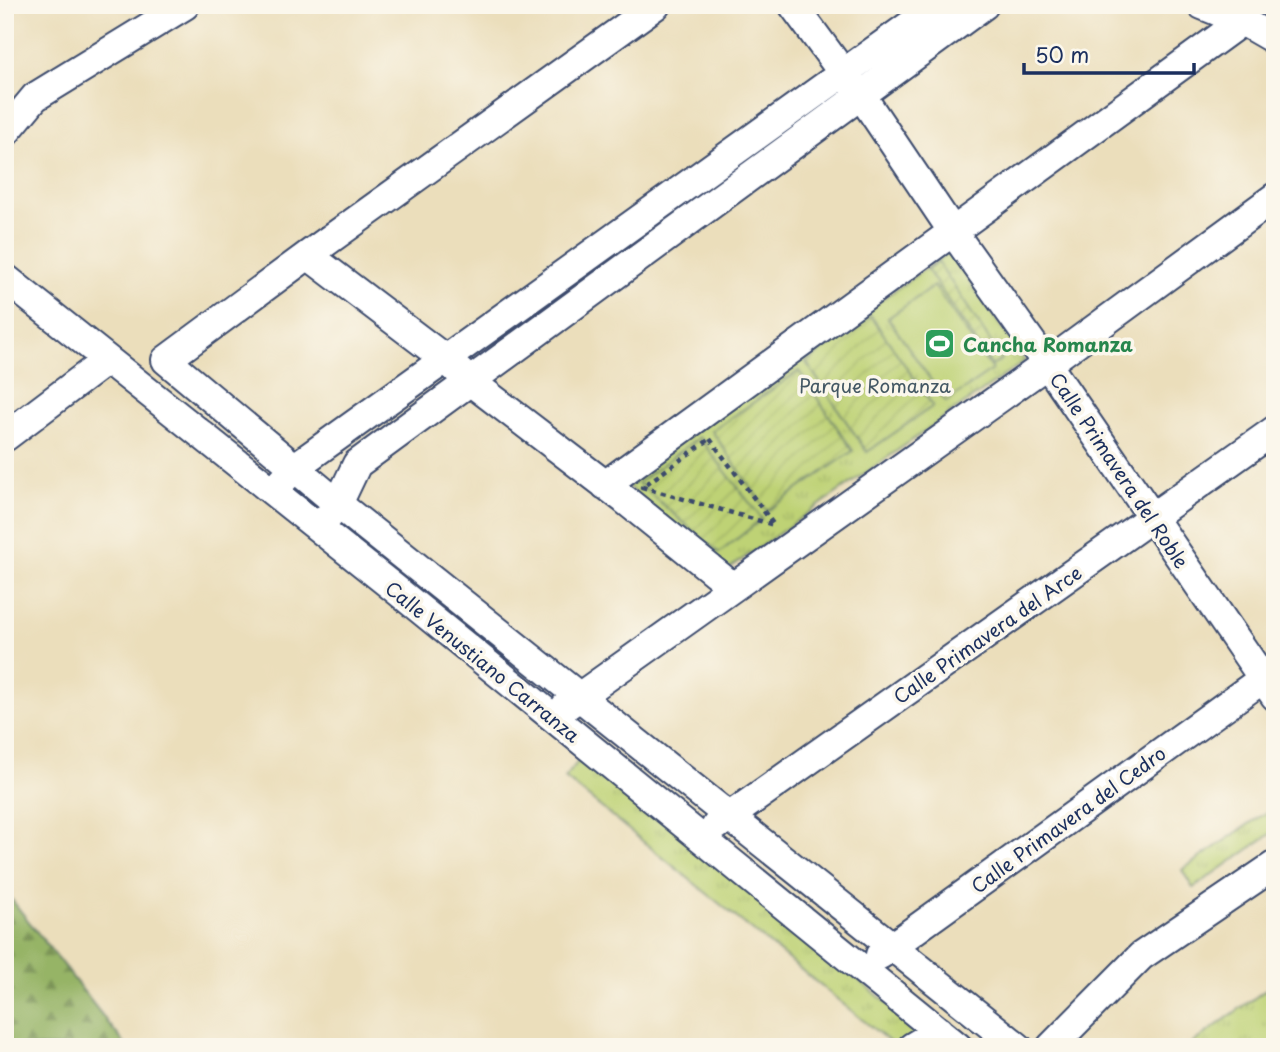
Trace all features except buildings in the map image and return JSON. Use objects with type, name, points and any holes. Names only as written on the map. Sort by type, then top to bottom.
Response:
[{"type":"street","points":[[5,133],[35,97],[185,5]]},
{"type":"street","points":[[656,5],[166,360],[338,504],[1018,1047]]},
{"type":"street","name":"Calle Primavera del Roble","points":[[793,5],[843,74],[861,94],[953,232],[1271,682]]},
{"type":"street","points":[[272,492],[295,467],[938,5]]},
{"type":"street","points":[[319,530],[338,504],[357,464],[984,5]]},
{"type":"street","points":[[1202,5],[1275,40]]},
{"type":"street","points":[[605,485],[1242,22]]},
{"type":"street","points":[[551,716],[1047,364],[1275,197]]},
{"type":"street","points":[[308,255],[445,359],[733,587]]},
{"type":"street","name":"Calle Venustiano Carranza","points":[[5,278],[394,588],[949,1039]]},
{"type":"street","points":[[5,437],[107,360]]},
{"type":"street","name":"Calle Primavera del Arce","points":[[700,837],[1275,430]]},
{"type":"street","name":"Calle Primavera del Cedro","points":[[861,969],[1271,682]]},
{"type":"street","points":[[1051,1047],[1141,956],[1275,865]]},
{"type":"street","points":[[912,1047],[949,1039]]},
{"type":"path","points":[[710,439],[774,525],[734,513],[642,487],[710,439]]},
{"type":"green space","name":"Parque Romanza","points":[[949,252],[1025,361],[727,570],[623,482]]},
{"type":"green space","points":[[938,262],[1002,359],[992,366],[927,269]]},
{"type":"green space","name":"Cancha Romanza","points":[[934,286],[992,370],[946,402],[888,318]]},
{"type":"green space","points":[[871,316],[933,406],[867,452],[806,362]]},
{"type":"green space","points":[[799,371],[853,451],[767,511],[712,431]]},
{"type":"green space","points":[[699,437],[762,519],[719,553],[638,483]]},
{"type":"green space","points":[[583,755],[941,1047],[896,1047],[565,778]]},
{"type":"green space","points":[[1275,806],[1275,831],[1193,888],[1182,870]]},
{"type":"green space","points":[[5,891],[127,1047],[5,1047]]},
{"type":"green space","points":[[1275,983],[1275,1047],[1187,1047]]},
{"type":"place","name":"Cancha Romanza","points":[[940,344]]}]
